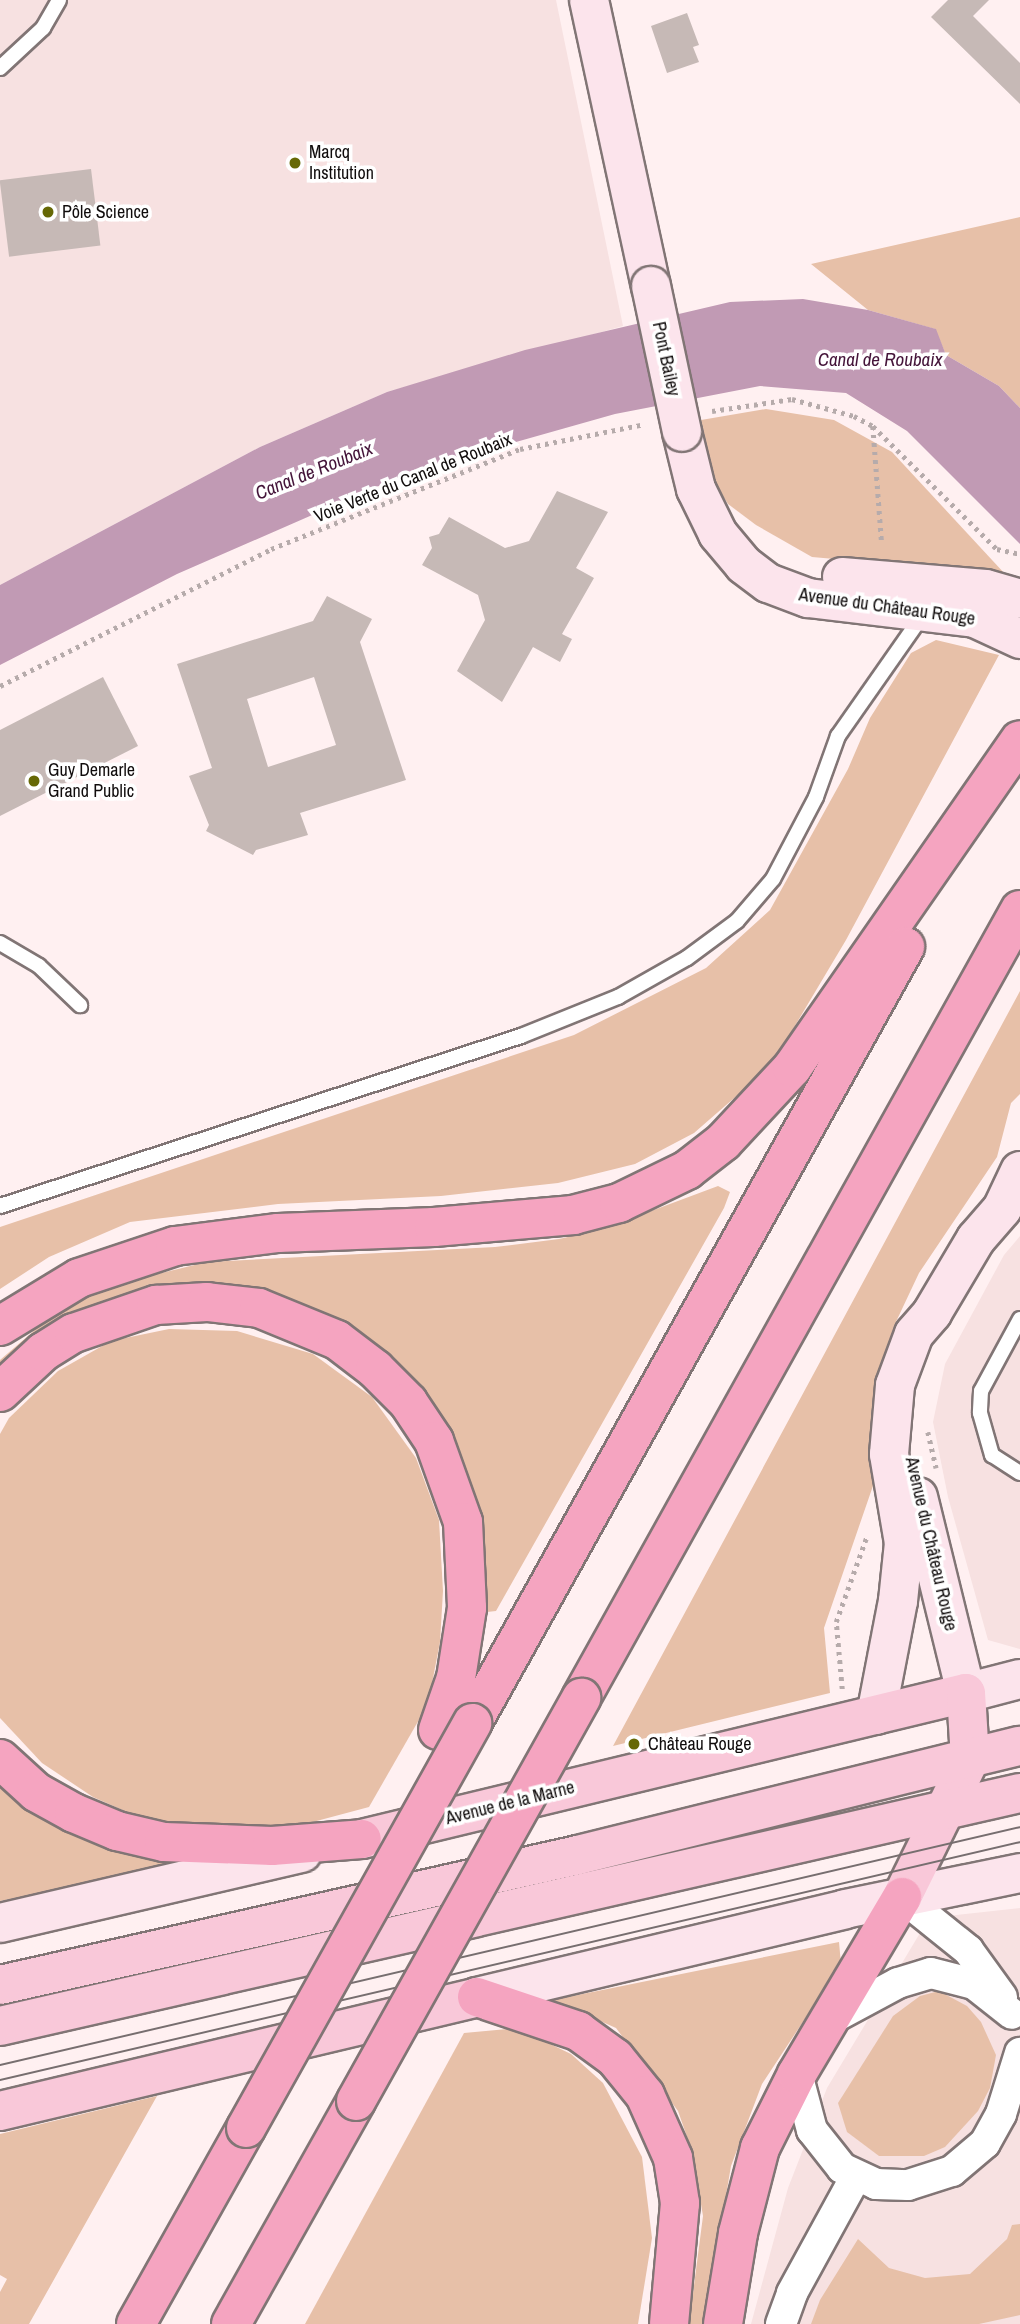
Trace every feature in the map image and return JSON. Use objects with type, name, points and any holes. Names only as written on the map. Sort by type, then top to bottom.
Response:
[{"type":"highway","points":[[0,1326],[79,1278],[175,1246],[278,1233],[434,1227],[573,1215],[619,1203],[687,1170],[723,1142],[792,1068],[1020,740]]},
{"type":"highway","points":[[136,2324],[349,1943],[455,1726],[1020,740]]},
{"type":"highway","points":[[231,2324],[1020,910]]},
{"type":"highway","points":[[0,1392],[43,1352],[74,1333],[156,1304],[208,1303],[259,1308],[337,1340],[375,1369],[408,1402],[434,1441],[463,1522],[467,1608],[456,1678],[455,1726]]},
{"type":"highway","points":[[0,1759],[36,1792],[74,1813],[117,1831],[164,1842],[272,1846],[362,1839]]},
{"type":"highway","points":[[723,2324],[752,2172],[772,2121],[902,1897]]},
{"type":"highway","points":[[477,1997],[578,2031],[615,2059],[645,2095],[673,2158],[680,2203],[669,2324]]},
{"type":"highway","points":[[260,2324],[317,2171]]},
{"type":"main road","name":"Avenue de la Marne","points":[[362,1839],[966,1693]]},
{"type":"main road","points":[[902,1897],[970,1759],[966,1693]]},
{"type":"main road","points":[[0,1985],[538,1864],[1020,1746]]},
{"type":"main road","points":[[0,2026],[285,1965],[583,1891],[700,1870],[943,1814],[1020,1793]]},
{"type":"main road","points":[[0,2111],[477,1997]]},
{"type":"street","name":"Pont Bailey","points":[[589,0],[681,422]]},
{"type":"street","name":"Avenue du Château Rouge","points":[[681,422],[705,508],[736,557],[780,589],[807,598],[975,618],[1020,639]]},
{"type":"street","name":"Avenue du Château Rouge","points":[[705,508],[742,544],[783,570],[986,589],[1020,599]]},
{"type":"street","points":[[1020,1139],[1020,1153]]},
{"type":"street","name":"Avenue du Château Rouge","points":[[862,1718],[898,1601],[904,1543],[889,1454],[892,1397],[908,1347],[932,1313],[976,1239],[1011,1206],[1020,1171]]},
{"type":"street","name":"Avenue du Château Rouge","points":[[932,1313],[910,1408],[909,1449],[966,1693]]},
{"type":"street","name":"Avenue de la Marne","points":[[966,1693],[1020,1679]]},
{"type":"street","name":"Avenue de la Marne","points":[[0,1923],[362,1839]]},
{"type":"street","points":[[477,1997],[902,1897],[1020,1873]]},
{"type":"street","points":[[902,1897],[968,1950],[1016,2023]]},
{"type":"street","points":[[831,2019],[898,1983],[932,1973],[974,1984],[1016,2023]]},
{"type":"street","points":[[797,2074],[812,2130],[842,2168],[856,2176],[892,2186],[936,2177],[965,2163],[1007,2124],[1020,2053]]},
{"type":"street","points":[[781,2324],[856,2176]]},
{"type":"lane","points":[[0,68],[43,28],[59,0]]},
{"type":"lane","points":[[0,1206],[521,1036],[618,997],[687,958],[737,921],[773,879],[816,797],[838,736],[925,611]]},
{"type":"lane","points":[[0,943],[39,966],[80,1005]]},
{"type":"lane","points":[[1020,1319],[981,1391],[979,1413],[992,1455],[1020,1473]]},
{"type":"path","name":"Voie Verte du Canal de Roubaix","points":[[0,686],[271,549],[520,449],[681,422],[792,399],[829,407],[873,426],[997,549],[1020,554]]},
{"type":"path","points":[[873,426],[883,557]]},
{"type":"path","points":[[928,1426],[937,1471]]},
{"type":"path","points":[[862,1718],[836,1622],[870,1524]]},
{"type":"shaded area","name":"Marcq Institution","points":[[0,0],[556,0],[623,326],[387,392],[260,447],[0,585]]},
{"type":"shaded area","points":[[1020,217],[1020,408],[999,386],[946,355],[935,329],[868,310],[811,264]]},
{"type":"shaded area","points":[[766,409],[834,420],[892,452],[1005,574],[812,557],[756,525],[728,504],[716,485],[701,420]]},
{"type":"shaded area","points":[[936,640],[999,655],[846,940],[771,1066],[694,1133],[635,1164],[558,1183],[441,1196],[278,1204],[130,1222],[49,1257],[0,1289],[0,1227],[574,1035],[706,968],[770,910],[848,769],[870,718],[911,653]]},
{"type":"shaded area","points":[[1020,991],[1020,1094],[1011,1103],[997,1157],[919,1273],[894,1326],[881,1388],[875,1480],[824,1628],[830,1693],[613,1746]]},
{"type":"shaded area","points":[[718,1186],[730,1192],[724,1208],[496,1611],[487,1612],[482,1600],[426,1404],[232,1292],[0,1376],[0,1360],[50,1317],[94,1294],[149,1276],[207,1262],[495,1247],[559,1239],[603,1229]]},
{"type":"shaded area","points":[[1020,1236],[1020,1649],[988,1640],[948,1497],[933,1422],[945,1364],[1004,1255]]},
{"type":"shaded area","points":[[169,1329],[237,1331],[313,1354],[372,1397],[416,1458],[439,1520],[443,1591],[440,1642],[428,1704],[369,1807],[294,1827],[228,1830],[152,1823],[93,1797],[42,1763],[0,1718],[0,1434],[9,1418],[58,1371],[111,1341]]},
{"type":"shaded area","points":[[0,1775],[171,1858],[184,1865],[0,1901]]},
{"type":"shaded area","points":[[1020,1908],[1020,2324],[751,2324],[788,2188],[827,2088],[920,1933],[947,1916]]},
{"type":"shaded area","points":[[839,1942],[841,1964],[762,2084],[731,2166],[704,2324],[689,2324],[703,2216],[692,2151],[678,2111],[616,2028],[553,2000]]},
{"type":"shaded area","points":[[939,1991],[967,2006],[981,2022],[996,2055],[990,2088],[978,2111],[945,2147],[924,2156],[879,2156],[847,2132],[838,2103],[893,2016],[920,1996]]},
{"type":"shaded area","points":[[517,2028],[571,2054],[603,2083],[642,2157],[652,2238],[638,2324],[305,2324],[464,2033]]},
{"type":"shaded area","points":[[157,2096],[29,2324],[0,2324],[0,2292],[7,2279],[0,2275],[0,2134]]},
{"type":"shaded area","points":[[1020,2224],[1020,2315],[979,2324],[811,2324],[820,2300],[858,2239],[889,2268],[925,2278],[970,2274],[1007,2239],[1012,2225]]},
{"type":"water","name":"Canal de Roubaix","points":[[803,299],[868,310],[936,329],[946,355],[999,386],[1020,408],[1020,544],[907,431],[846,393],[760,386],[615,414],[413,471],[177,574],[0,665],[0,585],[260,447],[387,392],[525,350],[730,302]]},
{"type":"building","points":[[948,0],[989,0],[973,16],[1020,63],[1020,104],[931,17]]},
{"type":"building","points":[[687,13],[699,45],[693,47],[699,62],[667,73],[651,26]]},
{"type":"building","name":"Pôle Science","points":[[91,169],[100,245],[9,257],[0,180]]},
{"type":"building","points":[[557,491],[608,512],[576,568],[594,578],[562,634],[572,639],[560,662],[533,647],[502,702],[457,671],[485,620],[478,595],[422,565],[432,548],[429,537],[439,534],[449,517],[505,548],[529,541]]},
{"type":"building","points":[[327,596],[372,619],[360,642],[406,780],[300,813],[308,835],[256,850],[253,855],[206,831],[209,825],[189,776],[212,768],[177,664],[313,621]],"holes":[[[314,677],[336,745],[268,767],[247,699]]]},
{"type":"building","name":"Guy Demarle Grand Public","points":[[103,677],[138,746],[0,816],[0,730]]},
{"type":"tram line","points":[[0,2065],[1020,1827]]},
{"type":"tram line","points":[[0,2080],[1020,1842]]},
{"type":"place","name":"Marcq Institution","points":[[295,163]]},
{"type":"place","name":"Pôle Science","points":[[48,212]]},
{"type":"place","name":"Guy Demarle Grand Public","points":[[34,781]]},
{"type":"place","name":"Château Rouge","points":[[634,1744]]}]
